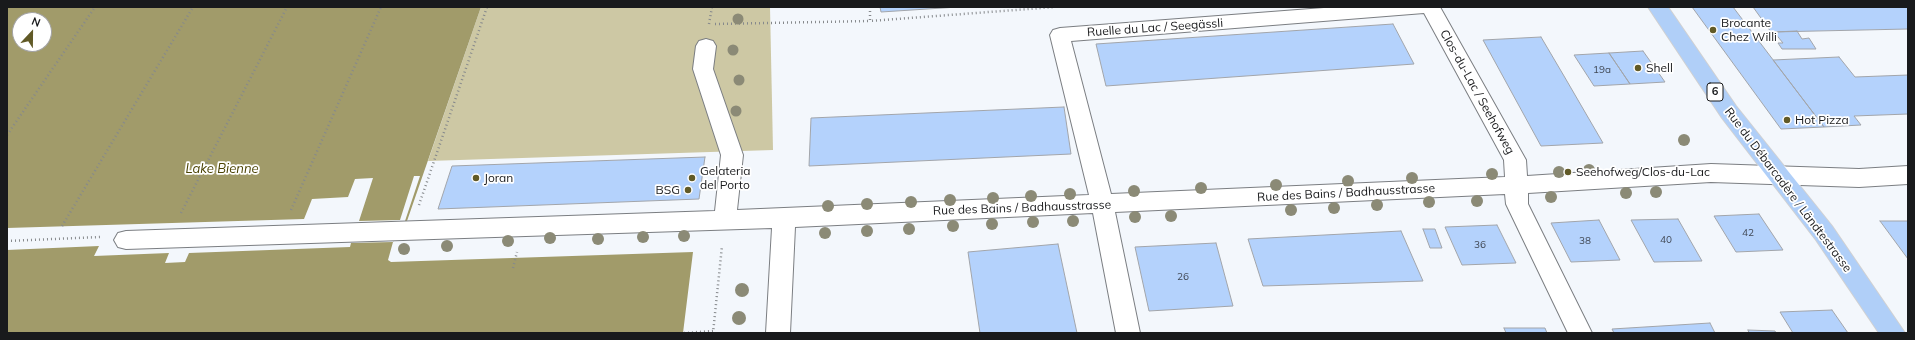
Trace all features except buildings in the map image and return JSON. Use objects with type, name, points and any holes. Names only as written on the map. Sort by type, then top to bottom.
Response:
[{"type":"main road","name":"Rue du Débarcadère / Ländtestrasse","points":[[1658,7],[1729,112],[1824,233],[1893,333]]},
{"type":"street","name":"Ruelle du Lac / Seegässli","points":[[1102,204],[1060,35],[1423,7]]},
{"type":"street","name":"Clos-du-Lac / Seehofweg","points":[[1430,7],[1515,160],[1517,204],[1580,333]]},
{"type":"street","points":[[706,46],[703,69],[732,155],[725,219]]},
{"type":"street","name":"Rue des Bains / Badhausstrasse","points":[[126,240],[784,218],[1516,185],[1711,173],[1777,174],[1859,178],[1908,175]]},
{"type":"street","points":[[1102,204],[1128,333]]},
{"type":"street","points":[[778,333],[784,218]]},
{"type":"path","points":[[7,134],[95,7]]},
{"type":"path","points":[[62,226],[193,7]]},
{"type":"path","points":[[179,216],[287,7]]},
{"type":"path","points":[[290,212],[381,7]]},
{"type":"path","points":[[410,231],[487,7]]},
{"type":"path","points":[[870,7],[870,21]]},
{"type":"path","points":[[709,24],[870,21],[1056,7]]},
{"type":"path","points":[[684,333],[713,332],[725,219]]},
{"type":"path","points":[[7,241],[109,237],[126,240]]},
{"type":"path","points":[[512,268],[516,258]]},
{"type":"shaded area","points":[[481,7],[770,7],[773,150],[428,161]]},
{"type":"water","name":"Lake Bienne","points":[[7,7],[481,7],[407,221],[393,242],[388,260],[391,262],[693,252],[683,333],[7,333]]},
{"type":"pier","points":[[414,176],[420,176],[405,221],[407,221],[393,242],[351,243],[350,247],[189,253],[185,262],[165,263],[169,253],[94,256],[99,246],[7,250],[7,228],[304,219],[312,199],[348,197],[355,179],[373,178],[359,221],[400,220]]},
{"type":"place","name":"Brocante Chez Willi","points":[[1713,30]]},
{"type":"place","name":"Shell","points":[[1638,68]]},
{"type":"place","name":"Hot Pizza","points":[[1787,120]]},
{"type":"place","name":"Seehofweg/Clos-du-Lac","points":[[1568,172]]},
{"type":"place","name":"Joran","points":[[476,178]]},
{"type":"place","name":"Gelateria del Porto","points":[[692,178]]},
{"type":"place","name":"BSG","points":[[688,190]]}]
